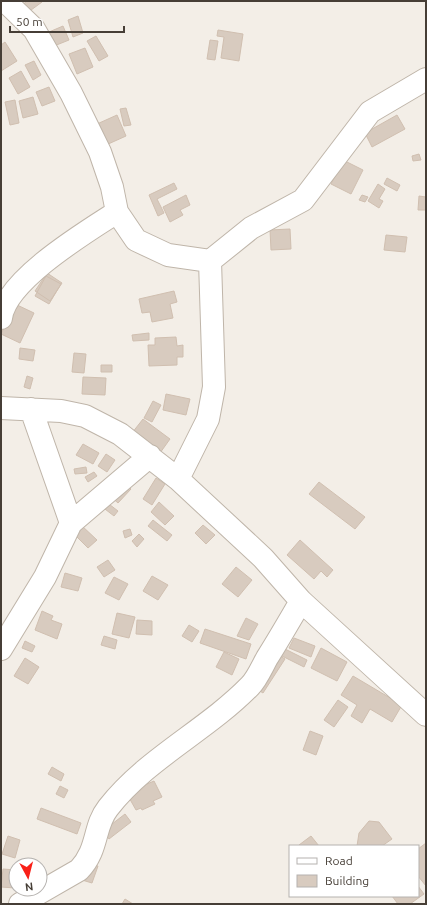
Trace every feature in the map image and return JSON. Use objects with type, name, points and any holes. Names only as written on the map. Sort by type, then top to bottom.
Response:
[{"type":"street","points":[[5,1],[34,29],[71,93],[100,152],[112,187],[117,212],[136,240],[168,255],[210,261],[251,228],[303,200],[370,112],[426,79]]},
{"type":"street","points":[[1,318],[2,311],[15,289],[64,246],[117,212]]},
{"type":"street","points":[[178,479],[208,419],[214,387],[210,261]]},
{"type":"street","points":[[1,408],[61,411],[85,416],[120,434],[178,479],[263,558],[301,601],[426,715]]},
{"type":"street","points":[[30,409],[71,523]]},
{"type":"street","points":[[1,649],[45,577],[71,523],[150,456]]},
{"type":"street","points":[[20,904],[78,870],[86,862],[92,851],[98,829],[107,809],[146,768],[233,702],[251,685],[301,601]]},
{"type":"building","points":[[27,1],[42,2],[27,13],[21,6]]},
{"type":"building","points":[[78,16],[83,33],[73,37],[68,20]]},
{"type":"building","points":[[63,26],[69,40],[54,46],[49,32]]},
{"type":"building","points":[[218,30],[243,34],[239,61],[221,58],[224,37],[217,36]]},
{"type":"building","points":[[96,36],[108,56],[99,61],[87,41]]},
{"type":"building","points":[[210,40],[218,41],[215,60],[207,59]]},
{"type":"building","points":[[5,42],[17,61],[1,71],[1,45]]},
{"type":"building","points":[[85,48],[93,67],[77,74],[69,54]]},
{"type":"building","points":[[34,61],[41,75],[33,80],[25,65]]},
{"type":"building","points":[[21,71],[30,87],[18,94],[9,78]]},
{"type":"building","points":[[49,87],[55,101],[42,106],[36,92]]},
{"type":"building","points":[[33,97],[38,114],[23,118],[19,101]]},
{"type":"building","points":[[15,100],[19,123],[10,125],[5,102]]},
{"type":"building","points":[[126,108],[131,125],[124,126],[120,109]]},
{"type":"building","points":[[117,115],[126,136],[106,145],[97,124]]},
{"type":"building","points":[[397,115],[405,129],[372,147],[365,133]]},
{"type":"building","points":[[419,154],[421,160],[413,161],[412,156]]},
{"type":"building","points":[[343,160],[363,170],[351,194],[331,184]]},
{"type":"building","points":[[387,178],[400,185],[397,191],[384,184]]},
{"type":"building","points":[[174,183],[177,189],[157,199],[164,213],[158,216],[149,195]]},
{"type":"building","points":[[378,184],[385,189],[379,199],[383,201],[379,208],[368,201]]},
{"type":"building","points":[[186,195],[190,205],[180,210],[183,215],[170,222],[163,207]]},
{"type":"building","points":[[362,195],[368,197],[365,202],[359,200]]},
{"type":"building","points":[[419,196],[426,197],[426,210],[418,210]]},
{"type":"building","points":[[290,229],[291,249],[271,250],[270,230]]},
{"type":"building","points":[[386,235],[407,237],[405,252],[384,250]]},
{"type":"building","points":[[47,273],[62,283],[50,301],[35,291]]},
{"type":"building","points":[[46,276],[61,284],[49,304],[35,296]]},
{"type":"building","points":[[174,291],[177,302],[170,304],[173,318],[152,322],[150,312],[142,313],[139,299]]},
{"type":"building","points":[[15,304],[34,313],[20,343],[1,334]]},
{"type":"building","points":[[149,333],[149,340],[133,341],[132,335]]},
{"type":"building","points":[[176,337],[177,346],[183,345],[183,357],[177,357],[177,365],[149,366],[148,345],[155,345],[155,338]]},
{"type":"building","points":[[20,348],[35,350],[33,361],[19,359]]},
{"type":"building","points":[[74,353],[86,354],[84,373],[72,372]]},
{"type":"building","points":[[101,365],[112,365],[112,372],[101,372]]},
{"type":"building","points":[[27,376],[33,378],[30,389],[24,387]]},
{"type":"building","points":[[83,377],[106,378],[105,395],[82,394]]},
{"type":"building","points":[[166,394],[190,399],[186,415],[163,410]]},
{"type":"building","points":[[153,401],[161,405],[152,422],[144,418]]},
{"type":"building","points":[[143,419],[170,439],[160,453],[132,433]]},
{"type":"building","points":[[83,444],[99,453],[93,464],[76,455]]},
{"type":"building","points":[[106,454],[115,460],[107,472],[98,466]]},
{"type":"building","points":[[86,467],[87,473],[75,474],[74,469]]},
{"type":"building","points":[[94,472],[97,476],[88,482],[85,477]]},
{"type":"building","points":[[156,478],[165,484],[152,505],[143,499]]},
{"type":"building","points":[[122,481],[131,489],[118,503],[109,495]]},
{"type":"building","points":[[319,482],[365,517],[355,529],[309,494]]},
{"type":"building","points":[[105,501],[118,511],[114,516],[101,506]]},
{"type":"building","points":[[159,502],[174,516],[165,525],[151,512]]},
{"type":"building","points":[[153,520],[172,535],[167,541],[148,526]]},
{"type":"building","points":[[81,525],[97,540],[88,548],[73,533]]},
{"type":"building","points":[[203,525],[215,535],[206,544],[195,533]]},
{"type":"building","points":[[130,529],[132,535],[125,538],[123,531]]},
{"type":"building","points":[[139,534],[144,539],[137,547],[132,541]]},
{"type":"building","points":[[300,540],[333,570],[327,577],[321,571],[314,579],[287,555]]},
{"type":"building","points":[[108,560],[115,570],[104,577],[97,567]]},
{"type":"building","points":[[236,567],[252,580],[238,597],[222,584]]},
{"type":"building","points":[[65,573],[82,578],[78,591],[61,587]]},
{"type":"building","points":[[152,576],[168,585],[158,600],[143,591]]},
{"type":"building","points":[[114,577],[128,584],[119,600],[105,593]]},
{"type":"building","points":[[42,611],[53,616],[51,620],[62,624],[57,639],[35,630]]},
{"type":"building","points":[[117,613],[135,617],[129,638],[112,634]]},
{"type":"building","points":[[246,618],[258,624],[249,640],[237,636]]},
{"type":"building","points":[[137,620],[152,621],[152,635],[136,634]]},
{"type":"building","points":[[189,625],[199,631],[192,642],[182,636]]},
{"type":"building","points":[[205,629],[251,644],[246,659],[200,643]]},
{"type":"building","points":[[104,636],[117,640],[115,649],[101,645]]},
{"type":"building","points":[[294,638],[315,646],[311,657],[289,648]]},
{"type":"building","points":[[25,641],[35,646],[32,652],[22,648]]},
{"type":"building","points":[[283,648],[307,660],[304,667],[280,655]]},
{"type":"building","points":[[321,648],[347,662],[337,681],[311,668]]},
{"type":"building","points":[[224,652],[239,659],[232,675],[216,667]]},
{"type":"building","points":[[274,652],[285,659],[263,693],[252,686]]},
{"type":"building","points":[[25,658],[39,667],[28,684],[14,676]]},
{"type":"building","points":[[353,676],[402,705],[392,722],[370,709],[362,723],[351,716],[357,705],[341,695]]},
{"type":"building","points":[[338,700],[348,707],[334,727],[324,720]]},
{"type":"building","points":[[310,731],[323,736],[316,755],[303,750]]},
{"type":"building","points":[[52,767],[64,774],[61,781],[48,774]]},
{"type":"building","points":[[144,781],[147,784],[154,781],[162,797],[153,801],[155,804],[142,810],[141,808],[136,810],[127,794]]},
{"type":"building","points":[[60,786],[68,790],[64,798],[56,794]]},
{"type":"building","points":[[41,808],[81,823],[77,834],[37,819]]},
{"type":"building","points":[[125,814],[131,822],[109,839],[103,831]]},
{"type":"building","points":[[369,821],[379,822],[392,839],[383,845],[357,845],[359,833]]},
{"type":"building","points":[[8,836],[20,840],[15,857],[2,854]]},
{"type":"building","points":[[311,836],[318,845],[299,845]]},
{"type":"building","points":[[426,843],[426,886],[419,877],[419,848]]},
{"type":"building","points":[[87,863],[98,866],[92,883],[82,880]]},
{"type":"building","points":[[3,869],[8,869],[8,888],[1,887]]},
{"type":"building","points":[[419,887],[424,894],[410,904],[398,904],[393,897],[419,897]]},
{"type":"building","points":[[125,899],[133,904],[122,904]]}]
